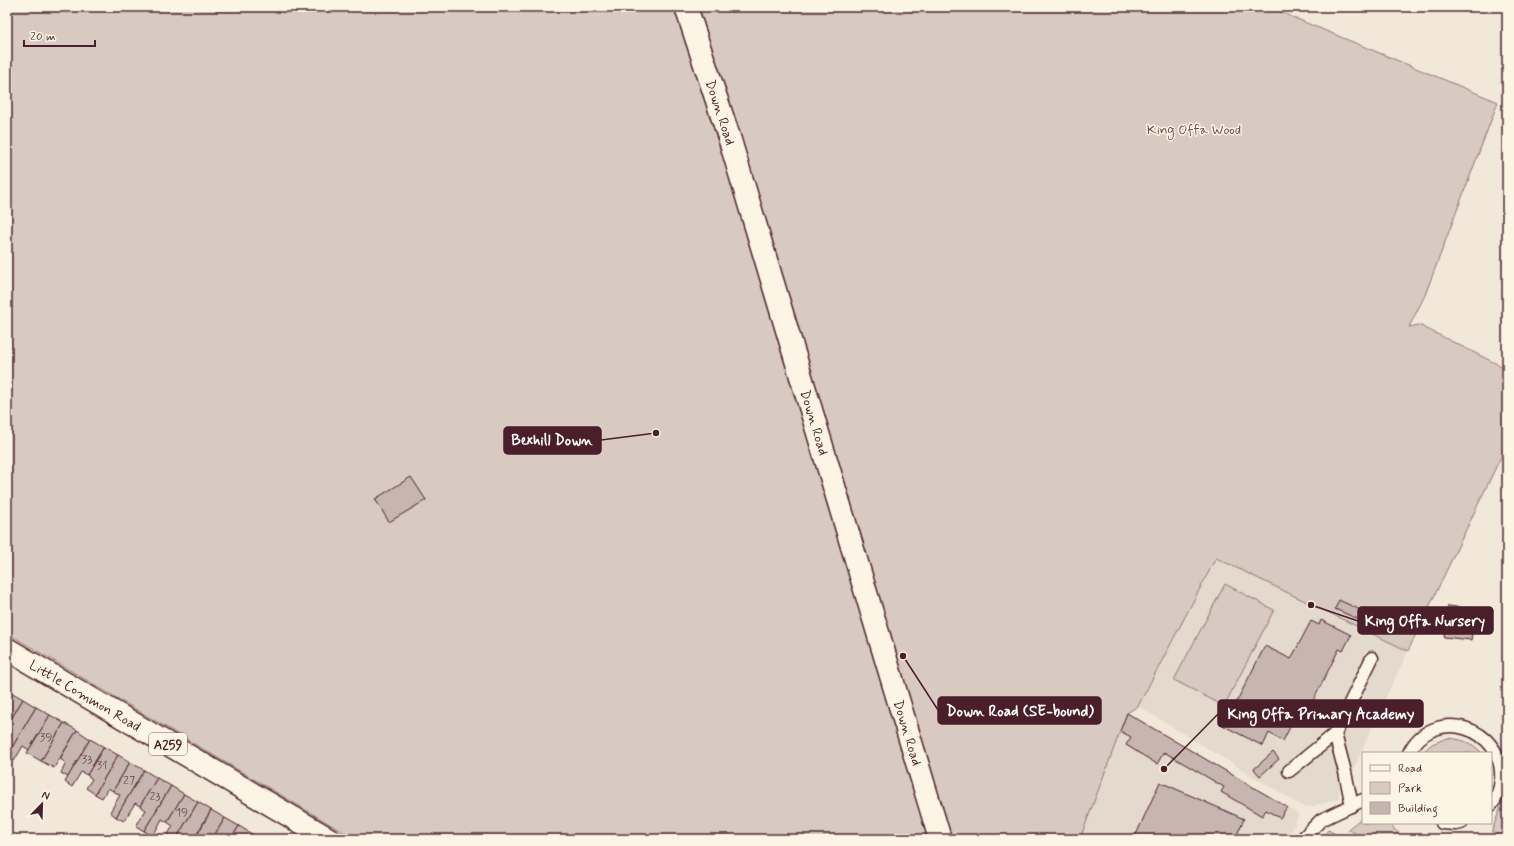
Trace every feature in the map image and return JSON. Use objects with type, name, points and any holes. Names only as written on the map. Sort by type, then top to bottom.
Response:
[{"type":"main road","name":"Down Road","points":[[686,7],[729,137],[940,839]]},
{"type":"main road","name":"Little Common Road","points":[[7,650],[329,839]]},
{"type":"lane","points":[[1290,771],[1335,734],[1372,658]]},
{"type":"lane","points":[[1409,752],[1412,746],[1424,734],[1440,727],[1457,726],[1473,730],[1487,740],[1497,754],[1502,771],[1500,786],[1495,801],[1492,804]]},
{"type":"lane","points":[[1335,734],[1352,806]]},
{"type":"lane","points":[[1302,839],[1322,820],[1362,801]]},
{"type":"shaded area","points":[[1507,444],[1377,716],[1353,771],[1339,772],[1339,799],[1309,807],[1300,805],[1138,706],[1216,558]]},
{"type":"shaded area","points":[[1127,713],[1299,814],[1288,839],[1080,839]]},
{"type":"green space","name":"King Offa Wood","points":[[7,7],[1268,7],[1498,102],[1425,295],[1409,327],[1419,325],[1507,369],[1507,444],[1408,651],[1216,558],[1138,706],[1127,713],[1080,839],[355,839],[7,633]]},
{"type":"green space","points":[[1225,584],[1274,610],[1224,706],[1174,680]]},
{"type":"green space","points":[[1447,738],[1457,739],[1474,746],[1481,752],[1423,752],[1432,744]]},
{"type":"green space","points":[[1507,789],[1507,839],[1492,832]]},
{"type":"green space","points":[[1362,818],[1362,824],[1390,824],[1406,839],[1365,839],[1348,829]]},
{"type":"green space","points":[[1328,830],[1345,839],[1322,839]]},
{"type":"building","points":[[411,477],[426,500],[389,522],[375,499]]},
{"type":"building","points":[[1339,600],[1369,614],[1365,622],[1335,609]]},
{"type":"building","points":[[1448,606],[1475,609],[1471,640],[1444,637]]},
{"type":"building","points":[[1321,620],[1351,635],[1343,651],[1339,649],[1311,705],[1303,701],[1283,741],[1269,733],[1263,746],[1224,726],[1265,646],[1291,659],[1311,621],[1319,625]]},
{"type":"building","points":[[9,691],[23,699],[7,726],[7,693]]},
{"type":"building","points":[[23,699],[36,707],[7,756],[7,738],[11,731],[7,728],[7,726]]},
{"type":"building","points":[[36,707],[50,715],[29,750],[23,746],[14,761],[7,756]]},
{"type":"building","points":[[1127,713],[1287,807],[1280,818],[1266,810],[1262,816],[1221,792],[1224,787],[1164,752],[1157,764],[1126,745],[1131,737],[1120,731]]},
{"type":"building","points":[[50,715],[64,723],[41,761],[27,753]]},
{"type":"building","points":[[64,723],[77,730],[54,768],[41,761]]},
{"type":"building","points":[[77,730],[90,739],[68,777],[61,773],[66,763],[60,759]]},
{"type":"building","points":[[90,739],[104,747],[87,775],[81,772],[72,787],[65,782]]},
{"type":"building","points":[[104,747],[118,755],[95,794],[86,788],[92,779],[87,775]]},
{"type":"building","points":[[1273,752],[1279,759],[1260,776],[1254,769]]},
{"type":"building","points":[[118,755],[130,762],[113,791],[108,788],[102,798],[95,794]]},
{"type":"building","points":[[130,762],[144,770],[116,817],[110,812],[120,795],[113,791]]},
{"type":"building","points":[[144,770],[157,778],[140,806],[135,803],[124,821],[116,817]]},
{"type":"building","points":[[157,778],[171,786],[144,831],[136,826],[146,810],[140,806]]},
{"type":"building","points":[[1160,782],[1244,819],[1235,839],[1134,839]]},
{"type":"building","points":[[171,786],[184,794],[167,822],[162,819],[153,836],[144,831]]},
{"type":"building","points":[[184,794],[198,802],[176,839],[165,839],[173,826],[167,822]]},
{"type":"building","points":[[198,802],[211,810],[194,839],[189,836],[187,839],[176,839]]},
{"type":"building","points":[[211,810],[225,818],[212,839],[195,839]]},
{"type":"building","points":[[225,818],[239,826],[231,839],[212,839]]},
{"type":"building","points":[[239,826],[252,834],[249,839],[231,839]]},
{"type":"building","points":[[252,834],[262,839],[249,839]]},
{"type":"place","name":"Bexhill Down","points":[[656,433]]},
{"type":"place","name":"King Offa Nursery","points":[[1311,605]]},
{"type":"place","name":"Down Road (SE-bound)","points":[[903,656]]},
{"type":"place","name":"King Offa Primary Academy","points":[[1164,769]]}]
